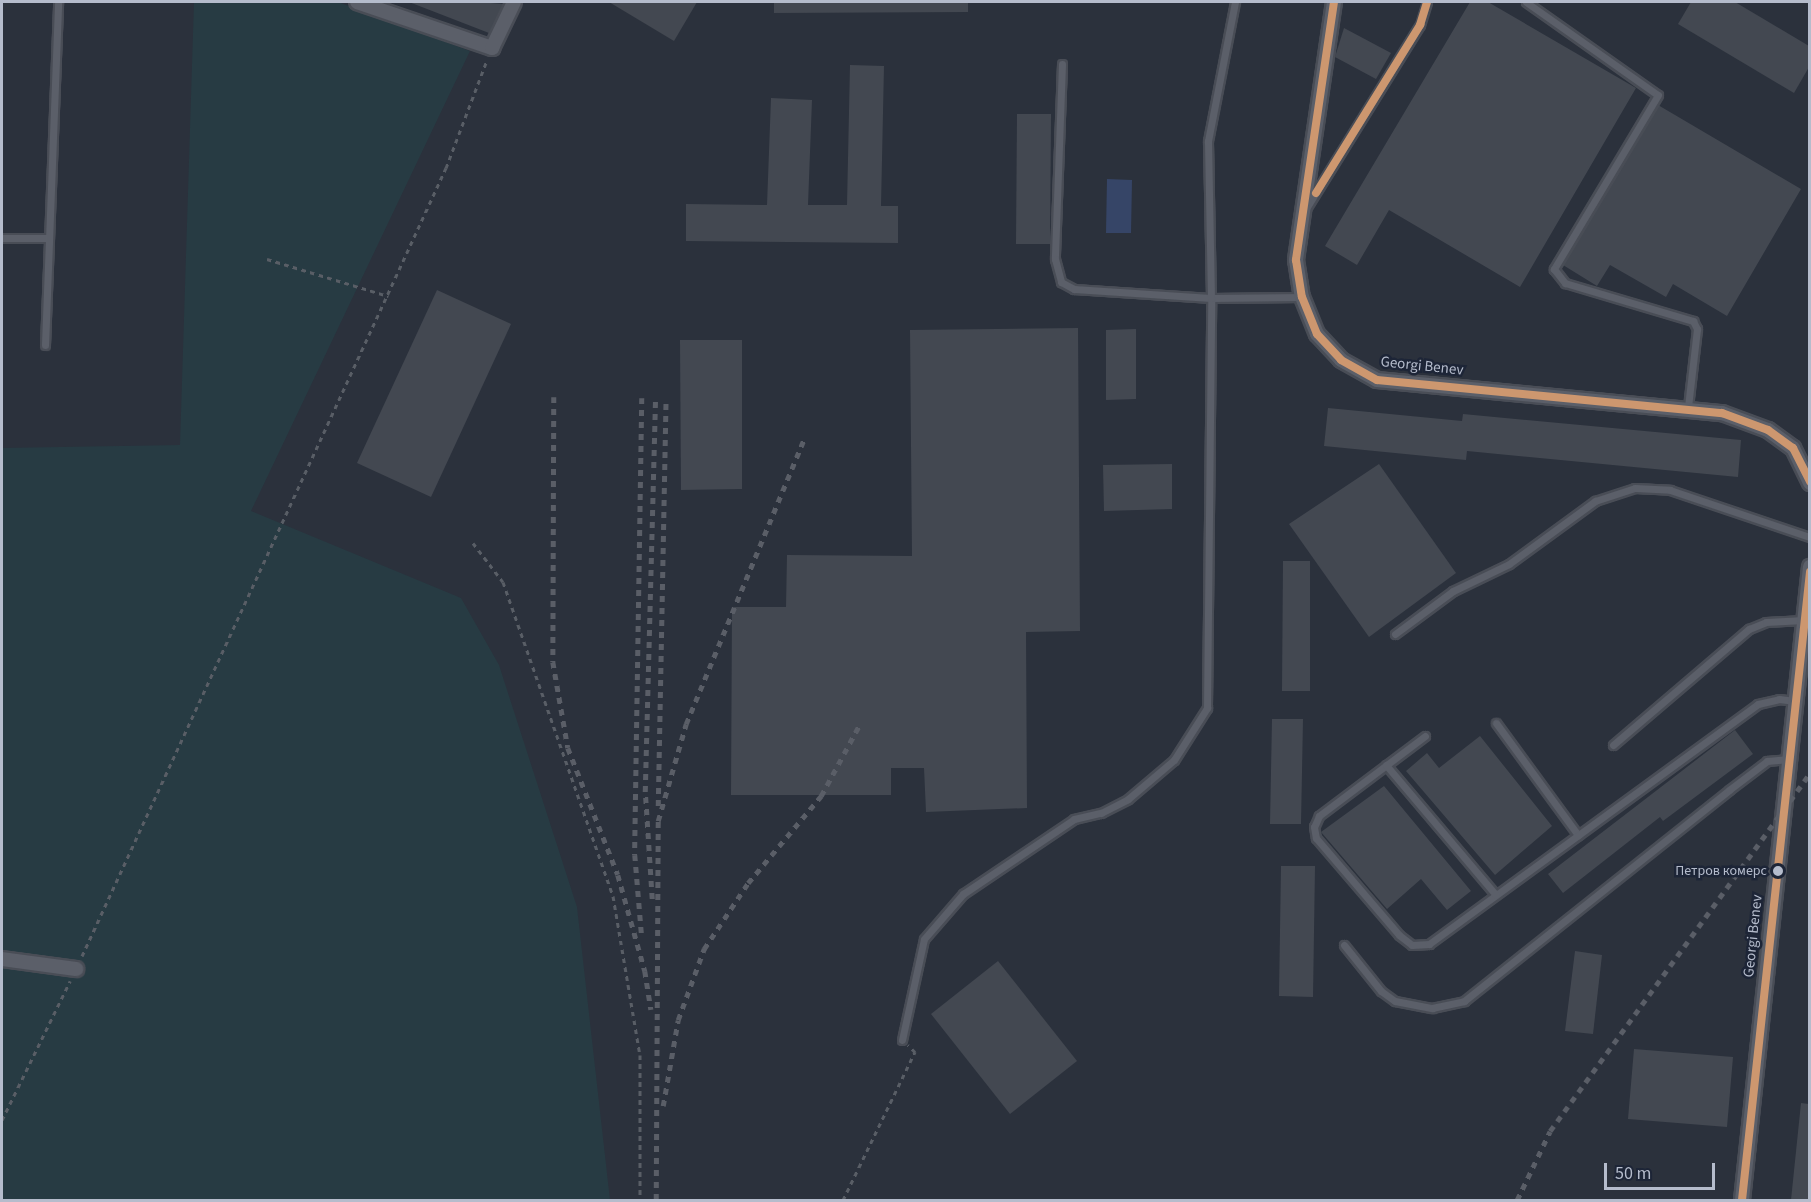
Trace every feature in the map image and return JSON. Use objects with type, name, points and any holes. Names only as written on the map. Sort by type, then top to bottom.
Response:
[{"type":"street","points":[[357,2],[492,48],[514,2]]},
{"type":"street","name":"Georgi Benev","points":[[1334,2],[1296,260],[1302,297],[1317,334],[1341,360],[1377,380],[1688,407],[1722,413],[1768,430],[1793,448],[1809,483]]},
{"type":"street","name":"Georgi Benev","points":[[1742,1200],[1809,567]]},
{"type":"street","points":[[2,959],[76,969]]},
{"type":"lane","points":[[45,345],[58,2]]},
{"type":"lane","points":[[902,1040],[924,939],[963,894],[1074,819],[1101,813],[1128,799],[1174,760],[1207,708],[1211,298],[1208,141],[1235,2]]},
{"type":"lane","points":[[1302,214],[1420,25],[1427,2]]},
{"type":"lane","points":[[1526,2],[1658,95],[1554,269],[1564,283],[1693,321],[1697,329],[1688,407]]},
{"type":"lane","points":[[1062,64],[1055,259],[1061,282],[1074,289],[1211,298],[1302,297]]},
{"type":"lane","points":[[2,238],[49,238]]},
{"type":"lane","points":[[1395,634],[1453,591],[1509,564],[1595,501],[1635,488],[1670,490],[1809,537]]},
{"type":"lane","points":[[1613,745],[1749,629],[1766,622],[1804,620]]},
{"type":"lane","points":[[1425,736],[1319,816],[1314,827],[1316,838],[1412,945],[1429,944],[1758,704],[1779,699],[1795,701]]},
{"type":"lane","points":[[1496,723],[1578,835]]},
{"type":"lane","points":[[1344,945],[1381,991],[1395,1001],[1432,1008],[1464,1001],[1729,789],[1767,761],[1789,759]]},
{"type":"lane","points":[[1386,765],[1496,895]]},
{"type":"path","points":[[2,1120],[76,969],[388,296],[446,168],[492,48]]},
{"type":"path","points":[[267,259],[388,296]]},
{"type":"path","points":[[473,543],[503,582],[613,896],[640,1055],[640,1200]]},
{"type":"path","points":[[843,1200],[915,1052],[902,1040]]},
{"type":"shaded area","points":[[194,2],[338,2],[470,51],[251,511],[461,598],[499,665],[577,907],[610,1200],[2,1200],[2,448],[180,445]]},
{"type":"water","points":[[1107,179],[1132,180],[1131,233],[1106,233]]},
{"type":"building","points":[[409,2],[479,2],[503,4],[489,33]]},
{"type":"building","points":[[609,2],[697,2],[674,41]]},
{"type":"building","points":[[774,2],[968,2],[968,12],[774,13]]},
{"type":"building","points":[[1470,2],[1488,2],[1636,88],[1520,287],[1389,210],[1357,265],[1325,246]]},
{"type":"building","points":[[1691,2],[1735,2],[1809,46],[1809,67],[1794,93],[1678,24]]},
{"type":"building","points":[[1344,28],[1391,53],[1376,79],[1335,57]]},
{"type":"building","points":[[850,65],[884,66],[881,206],[898,206],[898,243],[686,241],[686,204],[767,205],[771,98],[812,100],[808,205],[847,205]]},
{"type":"building","points":[[1658,105],[1801,189],[1727,316],[1673,284],[1666,297],[1610,265],[1597,286],[1563,265]]},
{"type":"building","points":[[1017,114],[1051,114],[1050,244],[1016,244]]},
{"type":"building","points":[[437,290],[511,324],[431,497],[357,463]]},
{"type":"building","points":[[1078,328],[1080,631],[1026,632],[1027,808],[926,812],[924,768],[891,768],[891,795],[731,795],[732,607],[786,607],[787,555],[912,556],[910,330]]},
{"type":"building","points":[[1136,329],[1136,399],[1106,400],[1106,330]]},
{"type":"building","points":[[680,340],[742,340],[742,489],[681,490]]},
{"type":"building","points":[[1328,408],[1462,421],[1463,414],[1741,440],[1738,477],[1467,451],[1466,460],[1324,446]]},
{"type":"building","points":[[1172,464],[1172,509],[1104,511],[1103,465]]},
{"type":"building","points":[[1379,464],[1456,573],[1369,637],[1289,524]]},
{"type":"building","points":[[1283,561],[1310,561],[1310,691],[1282,691]]},
{"type":"building","points":[[1272,719],[1303,719],[1301,824],[1270,824]]},
{"type":"building","points":[[1735,730],[1753,754],[1663,821],[1660,817],[1563,893],[1548,874]]},
{"type":"building","points":[[1480,736],[1552,826],[1495,875],[1406,771],[1427,753],[1439,768]]},
{"type":"building","points":[[1384,786],[1471,891],[1447,910],[1421,879],[1387,909],[1321,832]]},
{"type":"building","points":[[1281,866],[1315,866],[1313,997],[1279,996]]},
{"type":"building","points":[[1575,951],[1602,955],[1593,1034],[1565,1031]]},
{"type":"building","points":[[998,961],[1077,1061],[1010,1114],[931,1014]]},
{"type":"building","points":[[1634,1049],[1733,1057],[1727,1127],[1628,1119]]},
{"type":"building","points":[[1801,1103],[1809,1104],[1809,1200],[1791,1200]]},
{"type":"railway","points":[[554,397],[553,662],[568,748],[618,875],[645,971],[651,1010]]},
{"type":"railway","points":[[642,398],[635,855],[642,938]]},
{"type":"railway","points":[[652,899],[645,792],[655,400]]},
{"type":"railway","points":[[658,806],[666,401]]},
{"type":"railway","points":[[656,1200],[658,821],[686,724],[804,439]]},
{"type":"railway","points":[[663,1106],[678,1020],[704,949],[748,883],[821,796],[860,724]]},
{"type":"railway","points":[[1517,1200],[1550,1131],[1810,773]]},
{"type":"transit line","points":[[1334,2],[1296,260],[1302,297],[1317,334],[1341,360],[1377,380],[1722,413],[1768,430],[1793,448],[1810,482]]},
{"type":"transit line","points":[[1316,193],[1420,25],[1427,2]]},
{"type":"transit line","points":[[1742,1200],[1810,572]]},
{"type":"place","name":"Петров комерс","points":[[1778,871]]}]
